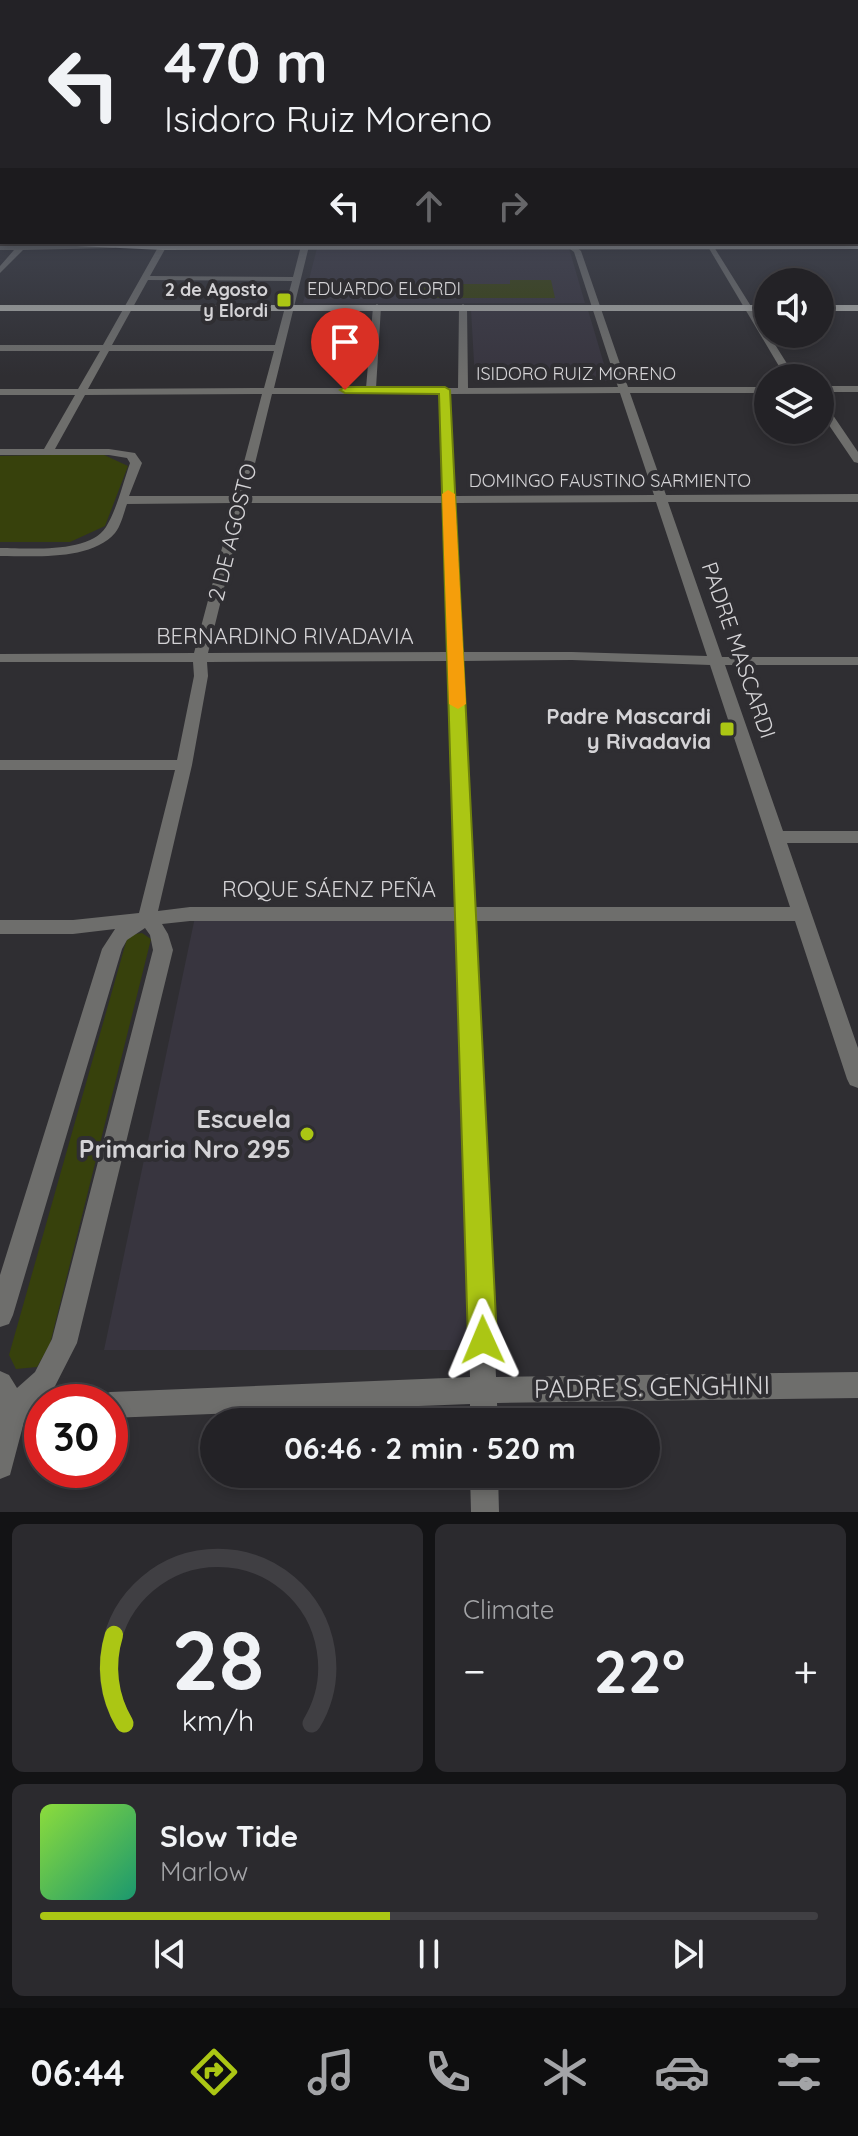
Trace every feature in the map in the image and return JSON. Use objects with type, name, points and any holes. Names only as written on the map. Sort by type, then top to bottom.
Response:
[{"type":"main road","points":[[84,244],[858,246]]},
{"type":"main road","name":"EDUARDO ELORDI","points":[[0,308],[754,307]]},
{"type":"main road","points":[[834,308],[858,308]]},
{"type":"street","points":[[48,452],[79,391],[164,244]]},
{"type":"street","name":"2 DE AGOSTO","points":[[147,917],[184,765],[201,676],[200,658],[306,244]]},
{"type":"street","name":"PADRE MASCARDI","points":[[568,244],[577,251],[858,1079]]},
{"type":"street","points":[[0,248],[112,246]]},
{"type":"street","points":[[0,271],[21,247]]},
{"type":"street","points":[[710,247],[782,364]]},
{"type":"street","points":[[145,278],[298,279]]},
{"type":"street","points":[[371,390],[377,307]]},
{"type":"street","points":[[463,307],[454,390],[448,499],[467,913],[484,1408]]},
{"type":"street","points":[[0,348],[280,348]]},
{"type":"street","points":[[834,389],[858,389]]},
{"type":"street","name":"ISIDORO RUIZ MORENO","points":[[0,392],[754,390]]},
{"type":"street","points":[[834,425],[858,460]]},
{"type":"street","points":[[0,452],[109,452],[136,458],[111,530],[93,544],[63,550],[0,552]]},
{"type":"street","name":"DOMINGO FAUSTINO SARMIENTO","points":[[123,500],[858,498]]},
{"type":"street","name":"BERNARDINO RIVADAVIA","points":[[0,658],[618,657],[858,661]]},
{"type":"street","points":[[0,765],[184,765]]},
{"type":"street","points":[[777,837],[858,837]]},
{"type":"street","name":"ROQUE SÁENZ PEÑA","points":[[0,927],[73,927],[190,914],[804,914]]},
{"type":"street","points":[[0,1315],[112,949],[120,935],[147,917],[159,934],[163,950],[64,1343],[44,1381],[7,1409]]},
{"type":"street","points":[[0,1384],[7,1409],[0,1465]]},
{"type":"street","name":"PADRE S. GENGHINI","points":[[128,1404],[483,1390],[858,1385]]},
{"type":"street","points":[[484,1488],[485,1512]]},
{"type":"shaded area","points":[[317,248],[569,248],[585,303],[303,303]]},
{"type":"shaded area","points":[[471,310],[588,310],[609,381],[475,380]]},
{"type":"shaded area","name":"Escuela Primaria Nro 295","points":[[195,917],[459,917],[470,1350],[104,1350]]},
{"type":"green space","points":[[510,280],[551,280],[555,298],[410,298],[411,284],[510,284]]},
{"type":"green space","points":[[102,454],[128,466],[105,526],[70,542],[0,542],[0,456]]},
{"type":"green space","points":[[142,933],[151,939],[50,1344],[37,1367],[16,1369],[9,1355],[128,935]]},
{"type":"slow traffic","points":[[448,494],[458,704]]},
{"type":"place","name":"2 de Agosto y Elordi","points":[[284,300]]},
{"type":"place","name":"Padre Mascardi y Rivadavia","points":[[727,729]]},
{"type":"place","name":"Escuela Primaria Nro 295","points":[[307,1134]]},
{"type":"route","points":[[345,390],[445,390],[483,1340]]}]
